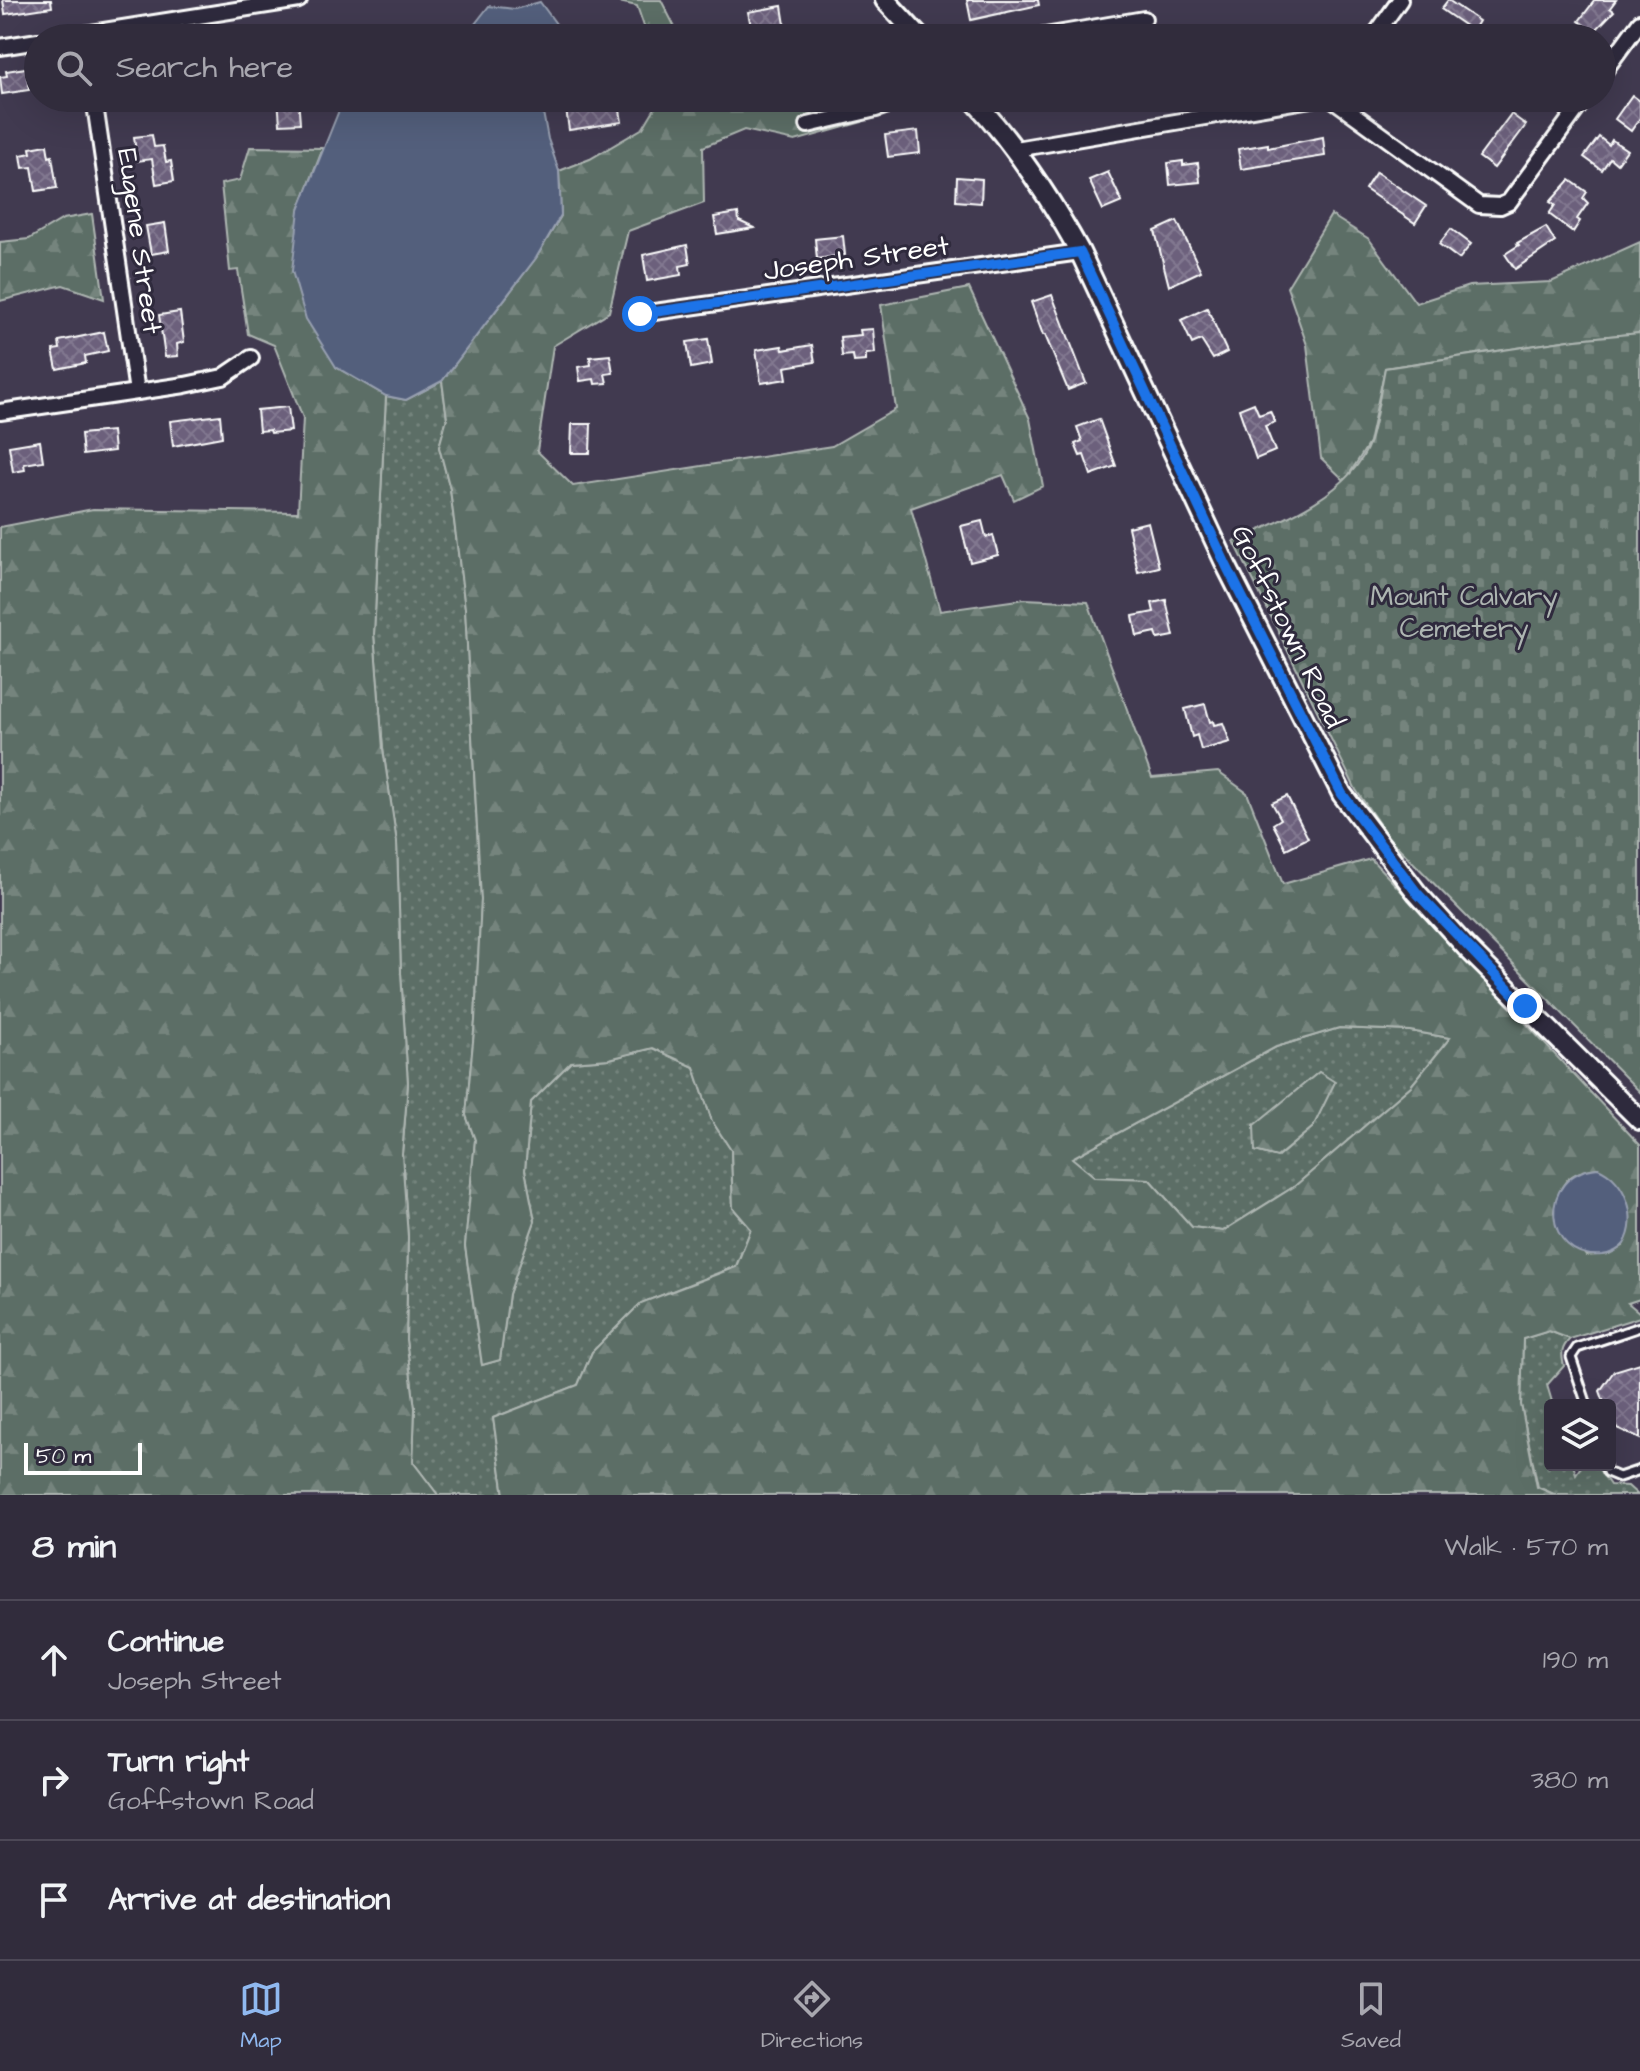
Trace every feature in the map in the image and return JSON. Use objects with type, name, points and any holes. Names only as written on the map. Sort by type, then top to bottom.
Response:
[{"type":"main road","points":[[885,0],[907,24]]},
{"type":"main road","name":"Goffstown Road","points":[[984,112],[1016,149],[1080,252],[1227,567],[1342,794],[1417,893],[1456,936],[1640,1120]]},
{"type":"street","points":[[156,24],[299,0]]},
{"type":"street","points":[[1383,24],[1400,0]]},
{"type":"street","points":[[1115,24],[1144,19]]},
{"type":"street","points":[[1616,55],[1640,22]]},
{"type":"street","points":[[0,47],[24,43]]},
{"type":"street","name":"Eugene Street","points":[[96,112],[137,392]]},
{"type":"street","points":[[808,125],[863,112]]},
{"type":"street","points":[[1016,149],[1234,112]]},
{"type":"street","points":[[1350,112],[1479,205],[1489,207],[1509,202],[1575,112]]},
{"type":"street","name":"Joseph Street","points":[[640,314],[1080,252]]},
{"type":"street","points":[[0,412],[223,377],[251,358]]},
{"type":"lane","points":[[1585,1399],[1571,1357],[1577,1348],[1640,1327]]},
{"type":"lane","points":[[1607,1471],[1619,1477],[1640,1470]]},
{"type":"green space","points":[[610,0],[661,0],[673,24],[643,24],[637,6]]},
{"type":"green space","points":[[653,112],[860,112],[862,122],[795,141],[744,130],[703,147],[704,203],[628,231],[609,312],[553,346],[537,451],[573,486],[832,446],[896,409],[881,305],[969,288],[1030,419],[1043,486],[1014,500],[1003,475],[911,508],[940,611],[1025,599],[1088,602],[1152,778],[1218,772],[1247,793],[1283,884],[1371,859],[1640,1145],[1640,1299],[1628,1303],[1640,1313],[1640,1317],[1570,1339],[1549,1331],[1523,1339],[1521,1405],[1537,1487],[1556,1495],[504,1495],[493,1418],[578,1385],[592,1352],[641,1303],[736,1267],[751,1229],[733,1208],[731,1150],[712,1121],[694,1067],[653,1048],[609,1059],[571,1062],[531,1102],[525,1170],[535,1221],[509,1294],[500,1360],[482,1365],[465,1246],[475,1140],[466,1115],[475,1021],[481,900],[465,608],[450,489],[439,447],[447,418],[442,381],[536,258],[561,216],[559,171],[590,159],[643,128]],"holes":[[[1339,1028],[1410,1031],[1450,1038],[1411,1086],[1295,1186],[1223,1231],[1192,1227],[1149,1179],[1095,1177],[1072,1158],[1276,1047]],[[1598,1168],[1623,1246],[1609,1254],[1586,1256],[1554,1212],[1562,1187],[1572,1176]]]},
{"type":"green space","points":[[250,147],[323,148],[299,210],[336,367],[386,396],[374,634],[383,749],[397,843],[408,1084],[402,1154],[408,1237],[406,1340],[415,1408],[413,1462],[438,1495],[0,1495],[0,527],[93,509],[298,512],[303,418],[274,345],[248,334],[238,270],[230,271],[221,184],[240,180]]},
{"type":"green space","points":[[92,214],[104,299],[63,285],[0,301],[0,242],[29,239],[63,219]]},
{"type":"green space","points":[[1331,215],[1369,239],[1416,303],[1469,286],[1551,282],[1640,242],[1640,333],[1576,339],[1385,368],[1369,443],[1345,481],[1321,458],[1307,345],[1287,287]]},
{"type":"green space","name":"Mount Calvary Cemetery","points":[[1640,333],[1640,1092],[1388,837],[1356,790],[1234,541],[1293,515],[1348,476],[1370,441],[1385,368],[1576,339]]},
{"type":"green space","points":[[442,381],[447,418],[439,447],[450,489],[465,608],[481,900],[475,1021],[466,1115],[475,1140],[465,1246],[482,1365],[500,1360],[509,1294],[535,1221],[525,1170],[531,1102],[571,1062],[609,1059],[654,1048],[694,1067],[712,1121],[731,1150],[733,1208],[751,1229],[736,1266],[641,1303],[592,1352],[578,1385],[493,1418],[504,1495],[438,1495],[413,1462],[415,1408],[406,1340],[408,1237],[402,1154],[408,1084],[397,843],[383,749],[374,634],[386,396],[406,400]]},
{"type":"green space","points":[[1339,1028],[1410,1031],[1450,1038],[1411,1086],[1295,1186],[1223,1231],[1192,1227],[1149,1179],[1095,1177],[1071,1158],[1276,1047]],"holes":[[[1319,1072],[1334,1082],[1313,1127],[1278,1157],[1255,1151],[1255,1125]]]},
{"type":"green space","points":[[1319,1072],[1335,1082],[1313,1127],[1277,1157],[1255,1151],[1254,1125]]},
{"type":"green space","points":[[1549,1331],[1570,1339],[1562,1351],[1564,1366],[1547,1385],[1551,1399],[1544,1399],[1544,1471],[1575,1471],[1576,1474],[1578,1471],[1600,1471],[1610,1485],[1628,1486],[1638,1495],[1556,1495],[1538,1487],[1521,1405],[1523,1339]]},
{"type":"water","points":[[540,2],[556,24],[475,24],[489,6],[515,9]]},
{"type":"water","points":[[338,112],[543,112],[559,171],[561,215],[536,258],[442,381],[406,400],[386,396],[336,367],[306,319],[292,271],[299,210]]},
{"type":"water","points":[[1598,1168],[1616,1181],[1630,1211],[1629,1234],[1624,1244],[1602,1255],[1582,1253],[1567,1244],[1558,1231],[1554,1215],[1556,1199],[1564,1184],[1578,1173]]},
{"type":"building","points":[[3,0],[51,0],[52,7],[5,14]]},
{"type":"building","points":[[967,0],[1038,0],[1039,5],[971,20]]},
{"type":"building","points":[[1448,0],[1479,21],[1477,24],[1463,24],[1441,9]]},
{"type":"building","points":[[1595,0],[1616,0],[1610,8],[1614,11],[1602,24],[1583,24],[1579,21]]},
{"type":"building","points":[[782,6],[785,24],[751,24],[748,12]]},
{"type":"building","points":[[24,68],[24,91],[2,94],[0,77],[7,76],[6,71]]},
{"type":"building","points":[[1632,95],[1640,101],[1640,118],[1631,131],[1615,119]]},
{"type":"building","points":[[279,112],[299,112],[300,123],[280,124]]},
{"type":"building","points":[[566,112],[620,112],[622,122],[569,130]]},
{"type":"building","points":[[1511,114],[1526,125],[1494,168],[1479,157]]},
{"type":"building","points":[[918,131],[920,153],[888,157],[885,135]]},
{"type":"building","points":[[152,135],[154,147],[163,146],[166,162],[171,161],[174,181],[156,184],[152,159],[137,161],[134,137]]},
{"type":"building","points":[[1323,137],[1325,156],[1241,169],[1238,149],[1268,144],[1268,148]]},
{"type":"building","points":[[1599,137],[1609,145],[1612,140],[1627,150],[1617,164],[1610,158],[1602,170],[1584,157]]},
{"type":"building","points":[[47,145],[57,188],[36,191],[32,167],[23,168],[21,155],[31,153],[30,148]]},
{"type":"building","points":[[1183,161],[1183,165],[1198,163],[1200,182],[1170,185],[1168,163]]},
{"type":"building","points":[[1108,172],[1122,202],[1103,210],[1089,180]]},
{"type":"building","points":[[1376,172],[1426,206],[1415,223],[1365,189]]},
{"type":"building","points":[[957,177],[982,179],[981,203],[956,201]]},
{"type":"building","points":[[1570,180],[1587,192],[1583,198],[1588,203],[1577,219],[1580,221],[1573,232],[1549,214],[1555,205],[1550,202]]},
{"type":"building","points":[[738,213],[739,221],[754,228],[717,234],[714,217]]},
{"type":"building","points":[[1177,221],[1201,271],[1169,286],[1155,231]]},
{"type":"building","points":[[165,223],[169,251],[151,254],[146,226]]},
{"type":"building","points":[[1546,227],[1555,242],[1515,269],[1505,254],[1519,245],[1517,243]]},
{"type":"building","points":[[1451,229],[1471,244],[1459,259],[1439,244]]},
{"type":"building","points":[[843,236],[845,255],[817,259],[815,239]]},
{"type":"building","points":[[687,245],[690,264],[680,266],[681,275],[647,281],[643,255]]},
{"type":"building","points":[[1052,295],[1086,383],[1068,390],[1031,302]]},
{"type":"building","points":[[1207,308],[1227,352],[1213,359],[1201,340],[1192,344],[1181,320]]},
{"type":"building","points":[[180,312],[184,342],[177,344],[178,356],[165,357],[159,315]]},
{"type":"building","points":[[873,329],[875,353],[866,354],[866,361],[854,362],[853,355],[842,356],[840,337],[861,335],[860,330]]},
{"type":"building","points":[[104,332],[108,351],[85,356],[86,363],[57,369],[53,350],[60,349],[59,341]]},
{"type":"building","points":[[708,339],[712,364],[691,368],[687,342]]},
{"type":"building","points":[[812,345],[815,362],[785,367],[787,379],[761,383],[756,350],[782,346],[783,350]]},
{"type":"building","points":[[610,355],[613,373],[605,374],[607,383],[595,384],[594,379],[580,381],[578,367],[591,365],[590,357]]},
{"type":"building","points":[[1254,403],[1259,415],[1270,411],[1275,422],[1265,426],[1275,451],[1256,459],[1239,409]]},
{"type":"building","points":[[288,407],[291,431],[259,431],[257,410]]},
{"type":"building","points":[[220,415],[222,437],[173,446],[170,421]]},
{"type":"building","points":[[1099,419],[1116,466],[1091,475],[1084,455],[1080,456],[1075,444],[1082,441],[1077,427]]},
{"type":"building","points":[[572,424],[591,424],[590,453],[571,453]]},
{"type":"building","points":[[112,431],[114,451],[83,455],[81,434]]},
{"type":"building","points":[[40,441],[43,461],[24,464],[25,470],[13,472],[9,446]]},
{"type":"building","points":[[982,521],[986,537],[993,535],[998,555],[970,562],[961,526]]},
{"type":"building","points":[[1148,522],[1159,567],[1138,572],[1128,527]]},
{"type":"building","points":[[1166,600],[1174,636],[1158,639],[1156,632],[1137,636],[1133,616],[1154,612],[1152,603]]},
{"type":"building","points":[[1205,704],[1210,722],[1213,721],[1214,725],[1223,723],[1230,742],[1201,750],[1197,735],[1192,737],[1185,709]]},
{"type":"building","points":[[1287,796],[1308,838],[1286,849],[1273,824],[1281,819],[1272,803]]},
{"type":"building","points":[[1640,1363],[1640,1439],[1616,1427],[1616,1399],[1603,1399],[1600,1391],[1614,1371]]},
{"type":"route","points":[[640,314],[1080,252],[1227,567],[1342,794],[1417,893],[1525,1006]]}]
